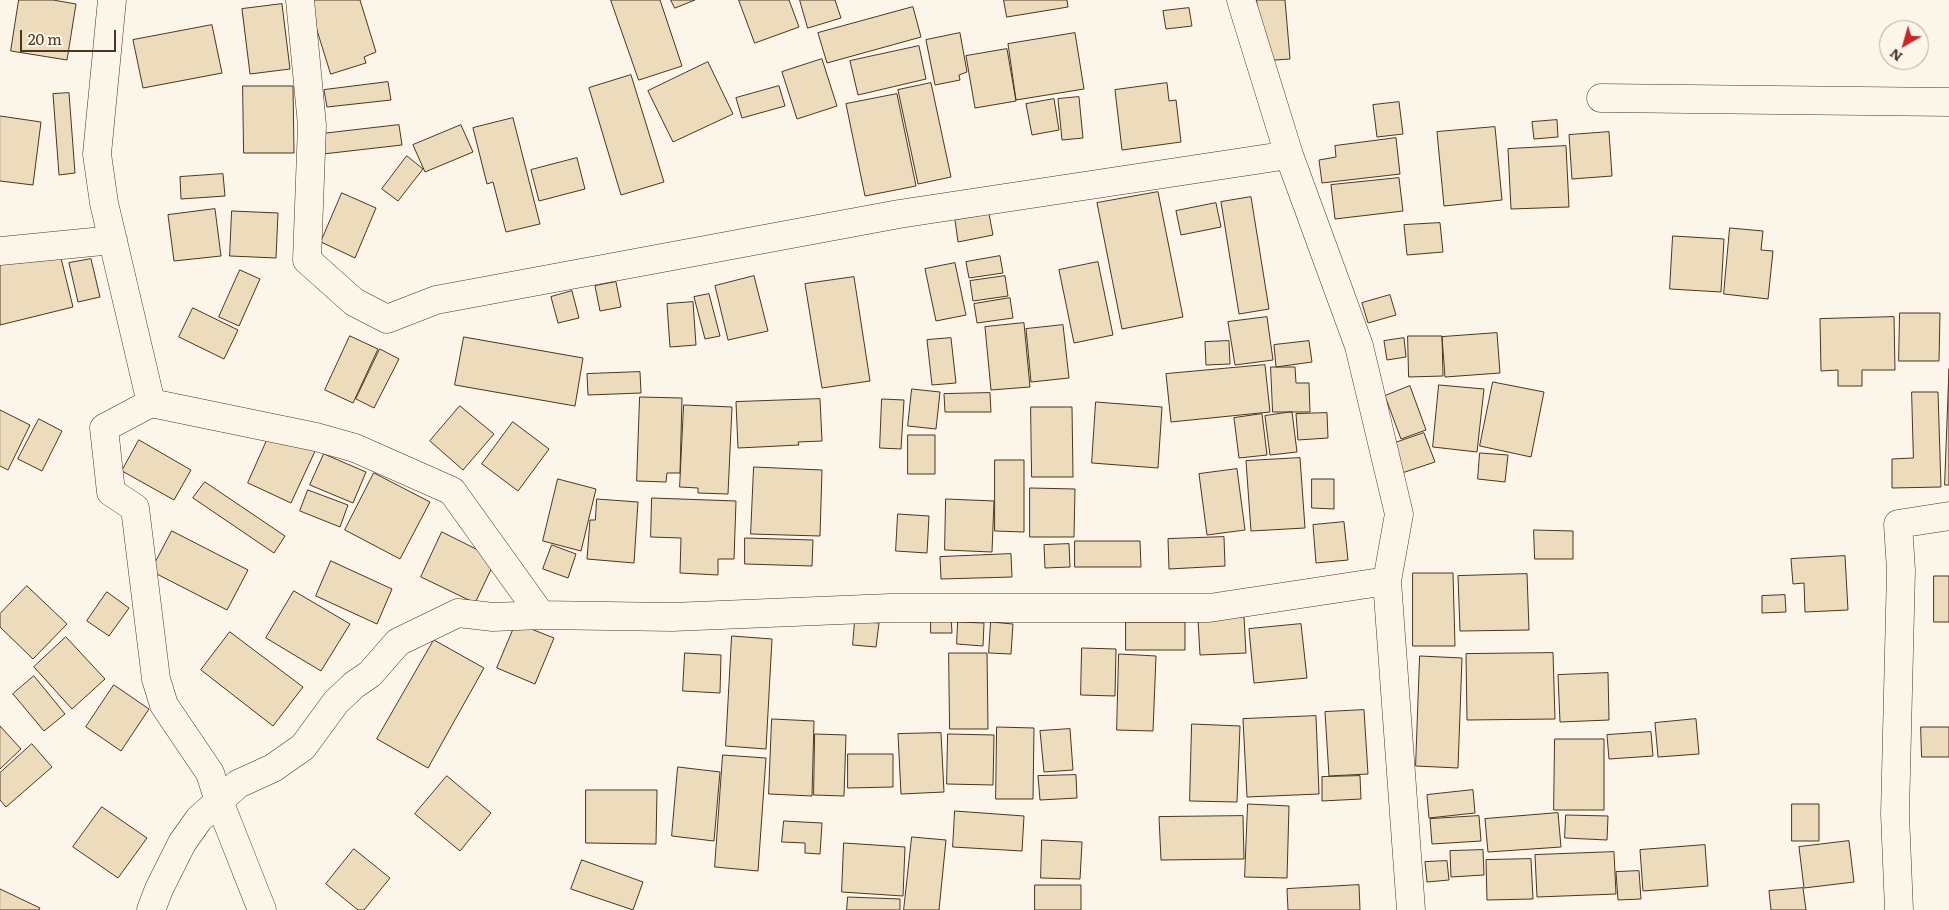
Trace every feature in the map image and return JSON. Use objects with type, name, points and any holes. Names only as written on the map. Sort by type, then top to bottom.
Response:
[{"type":"street","points":[[112,0],[97,154],[104,203],[151,403]]},
{"type":"street","points":[[300,0],[312,124],[307,260],[354,302],[387,319],[436,300],[899,214],[1288,155]]},
{"type":"street","points":[[1241,0],[1288,155],[1359,346],[1399,514],[1387,581],[1411,910]]},
{"type":"street","points":[[1601,98],[1949,102]]},
{"type":"street","points":[[0,251],[113,240]]},
{"type":"street","points":[[262,910],[229,793],[210,773],[164,705],[156,679],[135,508],[111,492],[104,428],[151,403],[316,436],[355,448],[452,491],[541,615]]},
{"type":"street","points":[[1899,910],[1895,814],[1901,570],[1898,524],[1949,516]]},
{"type":"street","points":[[151,910],[159,889],[182,843],[199,819],[229,793],[273,768],[303,747],[336,702],[370,674],[398,642],[458,613],[493,617],[541,615],[672,617],[890,608],[1209,608],[1387,581]]},
{"type":"building","points":[[19,0],[53,0],[76,4],[67,60],[11,51]]},
{"type":"building","points":[[308,0],[360,0],[376,52],[364,57],[366,63],[331,74]]},
{"type":"building","points":[[611,0],[660,0],[682,66],[639,80]]},
{"type":"building","points":[[671,0],[695,0],[675,8]]},
{"type":"building","points":[[739,0],[789,0],[799,27],[755,43]]},
{"type":"building","points":[[800,0],[835,0],[841,18],[808,28]]},
{"type":"building","points":[[1004,0],[1067,0],[1068,7],[1007,17]]},
{"type":"building","points":[[1257,0],[1285,0],[1290,59],[1262,61]]},
{"type":"building","points":[[282,4],[290,69],[250,74],[242,9]]},
{"type":"building","points":[[913,7],[921,37],[827,63],[818,33]]},
{"type":"building","points":[[1189,8],[1192,26],[1166,29],[1163,11]]},
{"type":"building","points":[[212,25],[222,73],[143,88],[133,40]]},
{"type":"building","points":[[960,33],[967,72],[959,75],[960,80],[935,85],[926,40]]},
{"type":"building","points":[[1075,33],[1084,89],[1016,100],[1008,44]]},
{"type":"building","points":[[919,46],[926,79],[858,95],[850,61]]},
{"type":"building","points":[[1007,49],[1016,101],[975,108],[966,56]]},
{"type":"building","points":[[822,59],[837,106],[797,119],[782,72]]},
{"type":"building","points":[[708,62],[733,114],[673,142],[648,91]]},
{"type":"building","points":[[631,75],[664,182],[621,195],[589,88]]},
{"type":"building","points":[[388,82],[391,100],[327,107],[324,90]]},
{"type":"building","points":[[931,83],[951,177],[918,184],[898,90]]},
{"type":"building","points":[[1167,83],[1169,101],[1176,100],[1181,142],[1122,150],[1115,90]]},
{"type":"building","points":[[243,86],[293,86],[294,153],[244,153]]},
{"type":"building","points":[[779,86],[785,106],[742,118],[736,98]]},
{"type":"building","points":[[69,93],[75,173],[59,175],[53,94]]},
{"type":"building","points":[[897,94],[916,186],[865,196],[846,104]]},
{"type":"building","points":[[1079,97],[1083,138],[1062,140],[1058,99]]},
{"type":"building","points":[[1054,99],[1059,130],[1032,135],[1026,104]]},
{"type":"building","points":[[1399,102],[1403,134],[1377,137],[1373,105]]},
{"type":"building","points":[[0,116],[41,122],[33,185],[0,181]]},
{"type":"building","points":[[513,118],[540,224],[506,232],[493,182],[487,184],[473,128]]},
{"type":"building","points":[[1557,120],[1558,137],[1534,139],[1532,122]]},
{"type":"building","points":[[399,125],[402,145],[323,154],[321,134]]},
{"type":"building","points":[[461,125],[473,152],[425,172],[413,145]]},
{"type":"building","points":[[1495,127],[1502,200],[1444,206],[1437,132]]},
{"type":"building","points":[[1609,132],[1612,176],[1572,179],[1569,135]]},
{"type":"building","points":[[1396,138],[1400,174],[1322,183],[1319,160],[1336,157],[1335,146]]},
{"type":"building","points":[[1566,146],[1569,207],[1511,209],[1508,149]]},
{"type":"building","points":[[407,156],[423,169],[398,201],[382,189]]},
{"type":"building","points":[[577,158],[585,189],[539,201],[531,170]]},
{"type":"building","points":[[223,174],[225,196],[181,199],[180,177]]},
{"type":"building","points":[[1399,178],[1403,211],[1335,219],[1331,185]]},
{"type":"building","points":[[1158,192],[1183,317],[1122,329],[1097,203]]},
{"type":"building","points":[[342,193],[376,208],[355,258],[321,242]]},
{"type":"building","points":[[1251,197],[1269,309],[1239,314],[1221,202]]},
{"type":"building","points":[[1216,203],[1221,227],[1181,235],[1176,211]]},
{"type":"building","points":[[215,209],[221,256],[174,261],[168,215]]},
{"type":"building","points":[[232,211],[278,213],[276,258],[230,256]]},
{"type":"building","points":[[989,214],[993,235],[958,242],[955,220]]},
{"type":"building","points":[[1440,223],[1443,252],[1407,255],[1404,225]]},
{"type":"building","points":[[1730,228],[1763,231],[1761,250],[1773,251],[1768,299],[1724,294]]},
{"type":"building","points":[[1673,236],[1724,239],[1721,292],[1670,289]]},
{"type":"building","points":[[59,250],[73,307],[0,325],[0,265]]},
{"type":"building","points":[[1000,256],[1003,273],[969,278],[966,262]]},
{"type":"building","points":[[91,259],[100,297],[78,302],[69,263]]},
{"type":"building","points":[[1098,262],[1113,335],[1074,343],[1059,270]]},
{"type":"building","points":[[955,263],[966,315],[936,321],[925,269]]},
{"type":"building","points":[[240,270],[260,279],[239,326],[219,317]]},
{"type":"building","points":[[754,276],[768,331],[728,340],[715,286]]},
{"type":"building","points":[[1005,276],[1008,296],[973,301],[970,281]]},
{"type":"building","points":[[854,277],[870,381],[822,388],[805,284]]},
{"type":"building","points":[[616,282],[621,307],[600,311],[595,286]]},
{"type":"building","points":[[572,291],[579,318],[558,323],[551,297]]},
{"type":"building","points":[[709,294],[720,336],[705,339],[694,297]]},
{"type":"building","points":[[1390,295],[1396,315],[1368,323],[1362,303]]},
{"type":"building","points":[[1010,298],[1013,318],[977,323],[974,304]]},
{"type":"building","points":[[693,302],[696,345],[670,347],[667,304]]},
{"type":"building","points":[[193,308],[238,330],[224,359],[179,337]]},
{"type":"building","points":[[1900,313],[1940,313],[1939,361],[1899,361]]},
{"type":"building","points":[[1267,317],[1273,360],[1235,365],[1228,322]]},
{"type":"building","points":[[1894,317],[1895,370],[1862,370],[1862,386],[1838,386],[1838,370],[1821,371],[1820,319]]},
{"type":"building","points":[[1024,323],[1030,387],[991,390],[985,327]]},
{"type":"building","points":[[1063,325],[1069,378],[1031,382],[1026,329]]},
{"type":"building","points":[[1497,333],[1500,373],[1445,377],[1442,337]]},
{"type":"building","points":[[350,336],[378,349],[353,403],[325,390]]},
{"type":"building","points":[[1408,336],[1442,336],[1443,376],[1409,377]]},
{"type":"building","points":[[464,337],[583,358],[575,406],[455,385]]},
{"type":"building","points":[[951,338],[956,383],[932,385],[927,340]]},
{"type":"building","points":[[1404,338],[1406,357],[1387,360],[1384,341]]},
{"type":"building","points":[[1229,341],[1230,364],[1206,365],[1205,342]]},
{"type":"building","points":[[1309,341],[1312,362],[1276,367],[1274,345]]},
{"type":"building","points":[[380,349],[399,359],[374,408],[356,399]]},
{"type":"building","points":[[1265,365],[1270,412],[1171,422],[1166,374]]},
{"type":"building","points":[[1271,367],[1295,367],[1296,383],[1309,383],[1310,412],[1273,412]]},
{"type":"building","points":[[1949,369],[1949,485],[1945,485]]},
{"type":"building","points":[[640,372],[641,393],[588,395],[587,374]]},
{"type":"building","points":[[1493,382],[1544,392],[1531,457],[1480,446]]},
{"type":"building","points":[[1439,385],[1484,389],[1477,452],[1433,447]]},
{"type":"building","points":[[1410,386],[1426,430],[1401,439],[1385,396]]},
{"type":"building","points":[[912,389],[940,392],[936,429],[908,426]]},
{"type":"building","points":[[1912,392],[1938,392],[1941,487],[1892,488],[1892,459],[1913,458]]},
{"type":"building","points":[[990,393],[991,412],[945,412],[944,394]]},
{"type":"building","points":[[640,397],[682,398],[680,473],[667,473],[666,482],[637,481]]},
{"type":"building","points":[[820,399],[822,441],[798,442],[799,445],[738,448],[736,402]]},
{"type":"building","points":[[882,399],[904,400],[901,449],[880,448]]},
{"type":"building","points":[[1096,402],[1162,407],[1158,468],[1092,463]]},
{"type":"building","points":[[684,405],[732,407],[728,494],[698,493],[698,488],[680,487]]},
{"type":"building","points":[[460,406],[494,434],[463,470],[430,441]]},
{"type":"building","points":[[1031,407],[1072,407],[1073,477],[1032,477]]},
{"type":"building","points":[[0,410],[30,425],[8,470],[0,466]]},
{"type":"building","points":[[1292,412],[1297,452],[1270,455],[1265,416]]},
{"type":"building","points":[[1327,413],[1328,438],[1298,440],[1296,414]]},
{"type":"building","points":[[1262,414],[1267,455],[1239,458],[1234,418]]},
{"type":"building","points":[[39,419],[62,431],[42,471],[18,459]]},
{"type":"building","points":[[513,422],[549,449],[518,491],[482,464]]},
{"type":"building","points":[[272,429],[316,449],[291,503],[248,483]]},
{"type":"building","points":[[1424,433],[1435,462],[1402,473],[1392,444]]},
{"type":"building","points":[[908,435],[935,435],[935,474],[908,474]]},
{"type":"building","points":[[139,440],[191,470],[174,500],[122,471]]},
{"type":"building","points":[[1480,453],[1508,455],[1505,482],[1478,479]]},
{"type":"building","points":[[324,454],[366,472],[353,503],[310,485]]},
{"type":"building","points":[[1300,458],[1305,528],[1251,531],[1246,461]]},
{"type":"building","points":[[995,460],[1024,460],[1024,532],[995,531]]},
{"type":"building","points":[[754,467],[822,470],[820,536],[751,534]]},
{"type":"building","points":[[1237,469],[1245,530],[1207,535],[1199,474]]},
{"type":"building","points":[[374,473],[430,502],[400,559],[345,530]]},
{"type":"building","points":[[558,479],[596,489],[581,551],[543,541]]},
{"type":"building","points":[[1312,479],[1334,479],[1334,509],[1312,508]]},
{"type":"building","points":[[205,482],[285,536],[274,553],[193,498]]},
{"type":"building","points":[[1030,488],[1075,489],[1074,537],[1030,537]]},
{"type":"building","points":[[308,490],[348,505],[340,527],[300,511]]},
{"type":"building","points":[[652,498],[736,501],[734,559],[718,559],[718,575],[680,573],[681,538],[651,537]]},
{"type":"building","points":[[597,499],[638,502],[634,563],[587,559],[590,520],[595,520]]},
{"type":"building","points":[[946,499],[994,501],[992,552],[945,550]]},
{"type":"building","points":[[898,514],[929,516],[927,553],[896,551]]},
{"type":"building","points":[[1344,522],[1348,560],[1316,563],[1313,525]]},
{"type":"building","points":[[1534,530],[1573,531],[1573,559],[1535,559]]},
{"type":"building","points":[[172,531],[248,570],[227,610],[151,571]]},
{"type":"building","points":[[442,532],[496,559],[475,603],[421,577]]},
{"type":"building","points":[[1224,537],[1225,566],[1169,569],[1168,539]]},
{"type":"building","points":[[745,538],[813,540],[812,566],[745,564]]},
{"type":"building","points":[[1075,541],[1140,541],[1141,567],[1075,567]]},
{"type":"building","points":[[1069,544],[1070,567],[1045,568],[1044,545]]},
{"type":"building","points":[[552,545],[576,554],[568,578],[543,569]]},
{"type":"building","points":[[1011,554],[1012,577],[941,579],[940,557]]},
{"type":"building","points":[[1845,556],[1848,610],[1805,612],[1804,583],[1793,584],[1791,559]]},
{"type":"building","points":[[331,561],[392,589],[377,624],[316,596]]},
{"type":"building","points":[[1413,573],[1453,573],[1455,646],[1413,646]]},
{"type":"building","points":[[1527,574],[1529,630],[1460,631],[1458,576]]},
{"type":"building","points":[[1934,576],[1949,576],[1949,622],[1934,622]]},
{"type":"building","points":[[27,586],[67,624],[33,659],[0,627],[0,614]]},
{"type":"building","points":[[294,591],[350,624],[321,671],[266,638]]},
{"type":"building","points":[[107,592],[129,608],[109,636],[87,621]]},
{"type":"building","points":[[1785,595],[1786,612],[1762,613],[1762,596]]},
{"type":"building","points":[[931,616],[951,616],[952,633],[931,633]]},
{"type":"building","points":[[1244,617],[1246,653],[1200,655],[1198,619]]},
{"type":"building","points":[[855,621],[879,623],[876,647],[853,645]]},
{"type":"building","points":[[958,622],[984,623],[983,646],[957,644]]},
{"type":"building","points":[[991,622],[1013,624],[1011,654],[989,653]]},
{"type":"building","points":[[1126,622],[1185,622],[1185,650],[1126,650]]},
{"type":"building","points":[[516,623],[554,638],[535,684],[497,668]]},
{"type":"building","points":[[1301,624],[1307,678],[1254,683],[1249,629]]},
{"type":"building","points":[[230,632],[303,687],[273,726],[201,670]]},
{"type":"building","points":[[732,636],[772,639],[766,749],[726,746]]},
{"type":"building","points":[[66,637],[105,679],[72,709],[34,667]]},
{"type":"building","points":[[434,640],[484,668],[428,768],[377,739]]},
{"type":"building","points":[[1082,648],[1116,649],[1115,696],[1081,695]]},
{"type":"building","points":[[685,653],[721,655],[720,693],[683,691]]},
{"type":"building","points":[[949,653],[987,653],[988,729],[950,729]]},
{"type":"building","points":[[1553,653],[1555,719],[1467,720],[1466,654]]},
{"type":"building","points":[[1119,654],[1156,656],[1153,731],[1117,730]]},
{"type":"building","points":[[1420,656],[1462,658],[1458,768],[1416,766]]},
{"type":"building","points":[[1608,673],[1609,720],[1560,722],[1558,675]]},
{"type":"building","points":[[34,676],[65,714],[44,731],[13,694]]},
{"type":"building","points":[[114,685],[149,709],[121,751],[86,727]]},
{"type":"building","points":[[1364,710],[1368,774],[1329,776],[1325,712]]},
{"type":"building","points":[[1316,716],[1319,794],[1247,797],[1243,719]]},
{"type":"building","points":[[772,719],[814,721],[812,796],[769,794]]},
{"type":"building","points":[[1696,719],[1699,754],[1658,757],[1655,723]]},
{"type":"building","points":[[1192,724],[1240,726],[1237,802],[1190,801]]},
{"type":"building","points":[[0,726],[21,749],[0,769]]},
{"type":"building","points":[[997,727],[1034,728],[1033,799],[996,799]]},
{"type":"building","points":[[1921,727],[1949,727],[1949,757],[1922,757]]},
{"type":"building","points":[[1070,729],[1073,770],[1044,772],[1040,731]]},
{"type":"building","points":[[1651,732],[1653,756],[1609,759],[1607,735]]},
{"type":"building","points":[[941,733],[944,792],[901,794],[898,734]]},
{"type":"building","points":[[815,734],[846,735],[844,796],[814,795]]},
{"type":"building","points":[[948,734],[994,735],[993,785],[947,784]]},
{"type":"building","points":[[1555,739],[1604,739],[1604,810],[1554,810]]},
{"type":"building","points":[[32,744],[52,767],[6,807],[0,800],[0,773]]},
{"type":"building","points":[[848,754],[893,754],[893,787],[848,788]]},
{"type":"building","points":[[723,755],[766,758],[758,871],[715,867]]},
{"type":"building","points":[[678,767],[720,772],[714,841],[672,836]]},
{"type":"building","points":[[1076,775],[1077,798],[1040,800],[1038,776]]},
{"type":"building","points":[[447,776],[491,813],[460,851],[415,814]]},
{"type":"building","points":[[1360,776],[1361,799],[1322,801],[1322,777]]},
{"type":"building","points":[[586,790],[657,790],[656,844],[586,843]]},
{"type":"building","points":[[1473,790],[1475,813],[1429,818],[1427,795]]},
{"type":"building","points":[[1248,804],[1289,806],[1287,878],[1245,877]]},
{"type":"building","points":[[1792,804],[1819,804],[1819,841],[1792,841]]},
{"type":"building","points":[[102,807],[147,838],[118,878],[73,847]]},
{"type":"building","points":[[955,811],[1024,816],[1022,851],[953,847]]},
{"type":"building","points":[[1558,813],[1561,847],[1488,852],[1485,819]]},
{"type":"building","points":[[1566,815],[1608,816],[1607,840],[1565,838]]},
{"type":"building","points":[[1243,816],[1244,859],[1161,860],[1159,817]]},
{"type":"building","points":[[1479,816],[1481,841],[1432,844],[1430,819]]},
{"type":"building","points":[[784,821],[822,823],[820,854],[805,853],[805,843],[782,842]]},
{"type":"building","points":[[912,837],[946,840],[939,910],[904,910]]},
{"type":"building","points":[[1042,840],[1082,842],[1080,879],[1041,878]]},
{"type":"building","points":[[1849,841],[1854,882],[1804,888],[1799,847]]},
{"type":"building","points":[[844,843],[905,847],[903,896],[842,892]]},
{"type":"building","points":[[1705,845],[1708,886],[1643,891],[1640,850]]},
{"type":"building","points":[[354,849],[390,878],[364,910],[358,910],[326,884]]},
{"type":"building","points":[[1483,850],[1484,875],[1451,877],[1450,851]]},
{"type":"building","points":[[1614,852],[1616,894],[1537,897],[1535,855]]},
{"type":"building","points":[[1531,859],[1533,899],[1487,900],[1486,860]]},
{"type":"building","points":[[582,860],[643,882],[633,910],[571,889]]},
{"type":"building","points":[[1447,861],[1449,880],[1427,882],[1425,862]]},
{"type":"building","points":[[1639,871],[1641,899],[1618,900],[1616,872]]},
{"type":"building","points":[[1035,885],[1081,885],[1081,910],[1035,910]]},
{"type":"building","points":[[1359,885],[1360,910],[1288,910],[1287,889]]},
{"type":"building","points":[[1803,888],[1806,910],[1771,910],[1769,891]]},
{"type":"building","points":[[0,889],[40,908],[39,910],[0,910]]},
{"type":"building","points":[[848,897],[900,899],[900,910],[847,910]]}]
